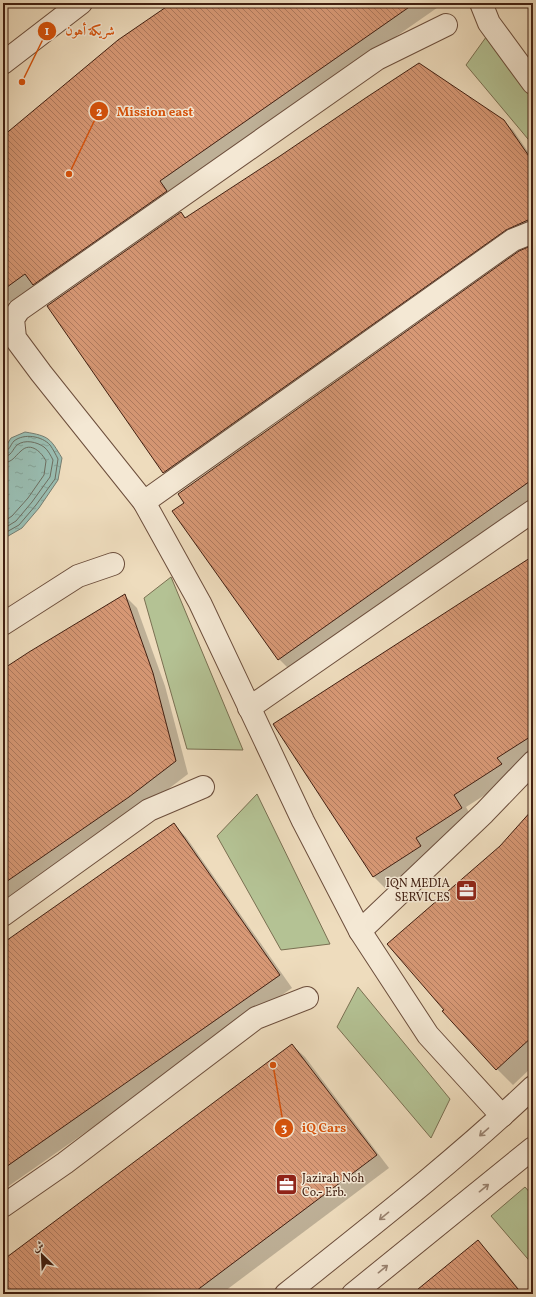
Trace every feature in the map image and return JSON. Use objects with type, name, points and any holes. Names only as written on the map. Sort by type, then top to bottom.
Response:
[{"type":"street","points":[[3,63],[81,3]]},
{"type":"street","points":[[481,3],[489,23],[533,83]]},
{"type":"street","points":[[446,25],[377,59],[19,310],[14,318],[15,338],[40,373],[144,502],[200,603],[303,821],[360,931],[428,1035],[502,1116]]},
{"type":"street","points":[[144,502],[513,240],[533,232]]},
{"type":"street","points":[[250,708],[533,511]]},
{"type":"street","points":[[3,624],[78,576],[113,564]]},
{"type":"street","points":[[360,931],[484,814],[533,762]]},
{"type":"street","points":[[3,916],[149,810],[203,787]]},
{"type":"street","points":[[3,1206],[65,1164],[256,1018],[307,998]]},
{"type":"street","points":[[294,1292],[502,1116],[533,1087]]},
{"type":"street","points":[[353,1294],[532,1151]]},
{"type":"green space","points":[[489,33],[533,84],[533,145],[466,65]]},
{"type":"green space","points":[[171,577],[243,750],[187,749],[144,598]]},
{"type":"green space","points":[[257,794],[330,944],[281,950],[217,836]]},
{"type":"green space","points":[[358,987],[450,1099],[431,1138],[337,1027]]},
{"type":"green space","points":[[525,1187],[533,1196],[533,1265],[491,1216]]},
{"type":"water","points":[[25,432],[44,437],[55,446],[62,458],[58,480],[39,508],[22,528],[3,539],[3,451],[11,438]]},
{"type":"building","points":[[172,3],[415,3],[160,181],[167,191],[33,285],[25,274],[3,290],[3,136],[118,40]]},
{"type":"building","points":[[419,63],[504,120],[533,162],[533,220],[528,220],[506,230],[163,473],[47,306],[181,212],[185,218]]},
{"type":"building","points":[[533,245],[533,479],[278,660],[172,511],[184,503],[178,494],[519,251]]},
{"type":"building","points":[[533,556],[533,735],[497,758],[502,764],[454,795],[462,808],[416,838],[421,846],[373,877],[273,724]]},
{"type":"building","points":[[125,594],[153,673],[176,761],[129,797],[3,884],[3,669]]},
{"type":"building","points":[[533,809],[533,1036],[496,1070],[442,1011],[444,1010],[387,944],[500,846]]},
{"type":"building","points":[[174,823],[280,975],[3,1169],[3,943]]},
{"type":"building","points":[[292,1044],[377,1155],[192,1294],[3,1294],[3,1260]]},
{"type":"building","points":[[478,1240],[522,1294],[412,1294]]},
{"type":"place","name":"شريكة أهون","points":[[22,82]]},
{"type":"place","name":"Mission east","points":[[69,174]]},
{"type":"place","name":"IQN MEDIA SERVICES","points":[[466,890]]},
{"type":"place","name":"iQ Cars","points":[[273,1065]]},
{"type":"place","name":"Jazirah Noh Co.- Erb.","points":[[286,1185]]}]
